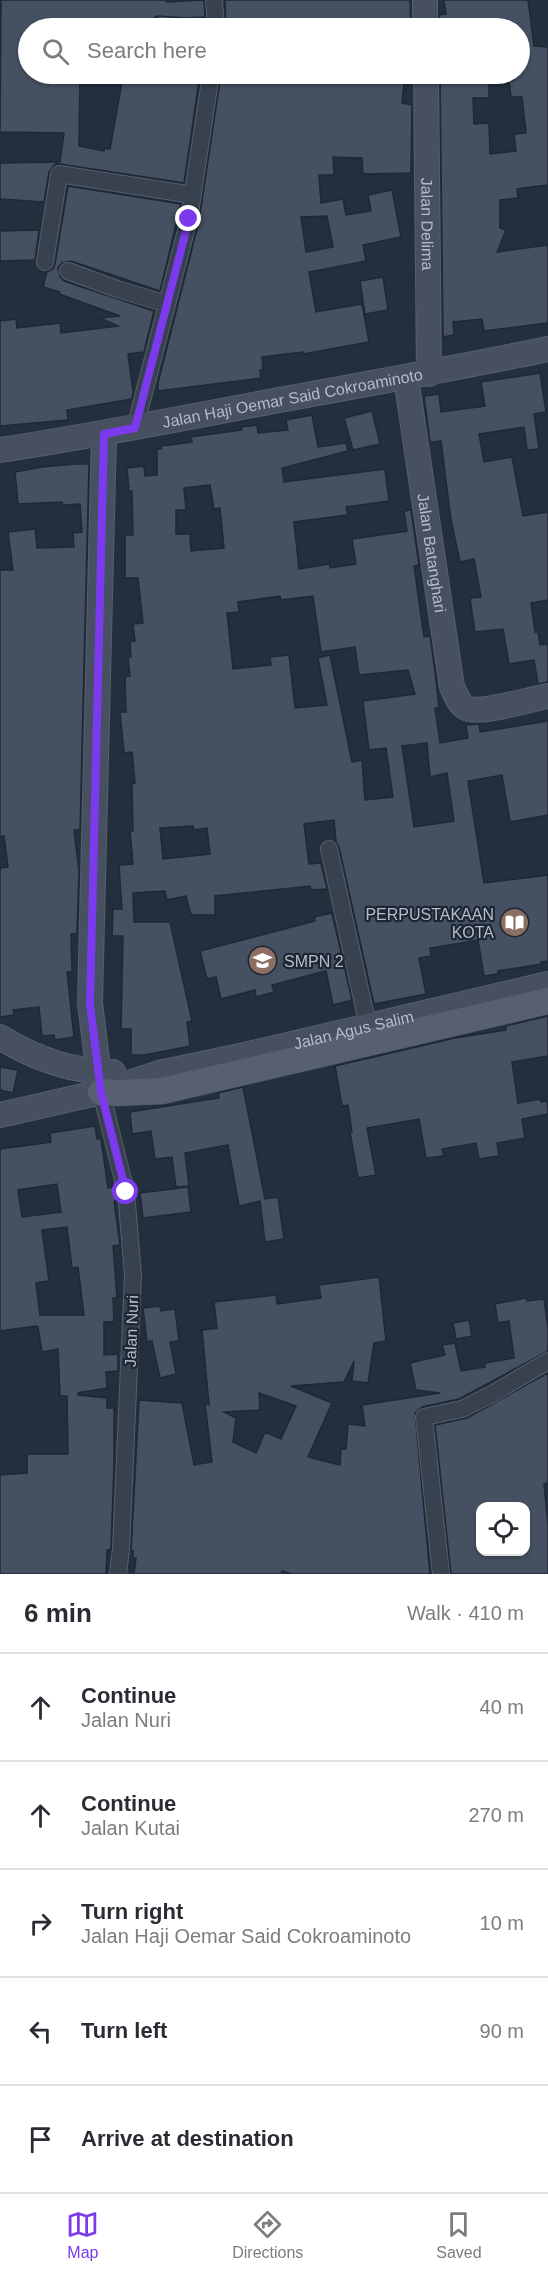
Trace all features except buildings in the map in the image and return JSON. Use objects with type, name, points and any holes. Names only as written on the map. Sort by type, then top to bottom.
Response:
[{"type":"main road","points":[[100,1082],[118,1093],[162,1091],[449,1016],[548,1001]]},
{"type":"street","points":[[214,0],[215,18]]},
{"type":"street","points":[[425,0],[425,18]]},
{"type":"street","points":[[135,428],[189,219],[210,84]]},
{"type":"street","name":"Jalan Delima","points":[[418,376],[426,84]]},
{"type":"street","points":[[45,262],[59,174],[193,195]]},
{"type":"street","points":[[68,271],[167,304]]},
{"type":"street","name":"Jalan Haji Oemar Said Cokroaminoto","points":[[0,450],[104,434],[274,400],[418,376],[548,349]]},
{"type":"street","name":"Jalan Batanghari","points":[[418,376],[452,687],[459,702],[468,709],[483,710],[548,696]]},
{"type":"street","points":[[0,1037],[44,1060],[100,1082],[90,1004],[104,434]]},
{"type":"street","points":[[329,849],[368,1026]]},
{"type":"street","name":"Jalan Agus Salim","points":[[0,1115],[100,1082],[159,1073],[368,1026],[449,1016],[548,984]]},
{"type":"street","name":"Jalan Nuri","points":[[100,1082],[126,1192],[133,1275],[118,1574]]},
{"type":"street","points":[[441,1574],[424,1417],[462,1408],[492,1394],[548,1361]]},
{"type":"place","name":"PERPUSTAKAAN KOTA","points":[[515,923]]},
{"type":"place","name":"SMPN 2","points":[[263,961]]},
{"type":"route","points":[[126,1192],[101,1092],[90,1004],[104,434],[135,428],[189,219]]}]
